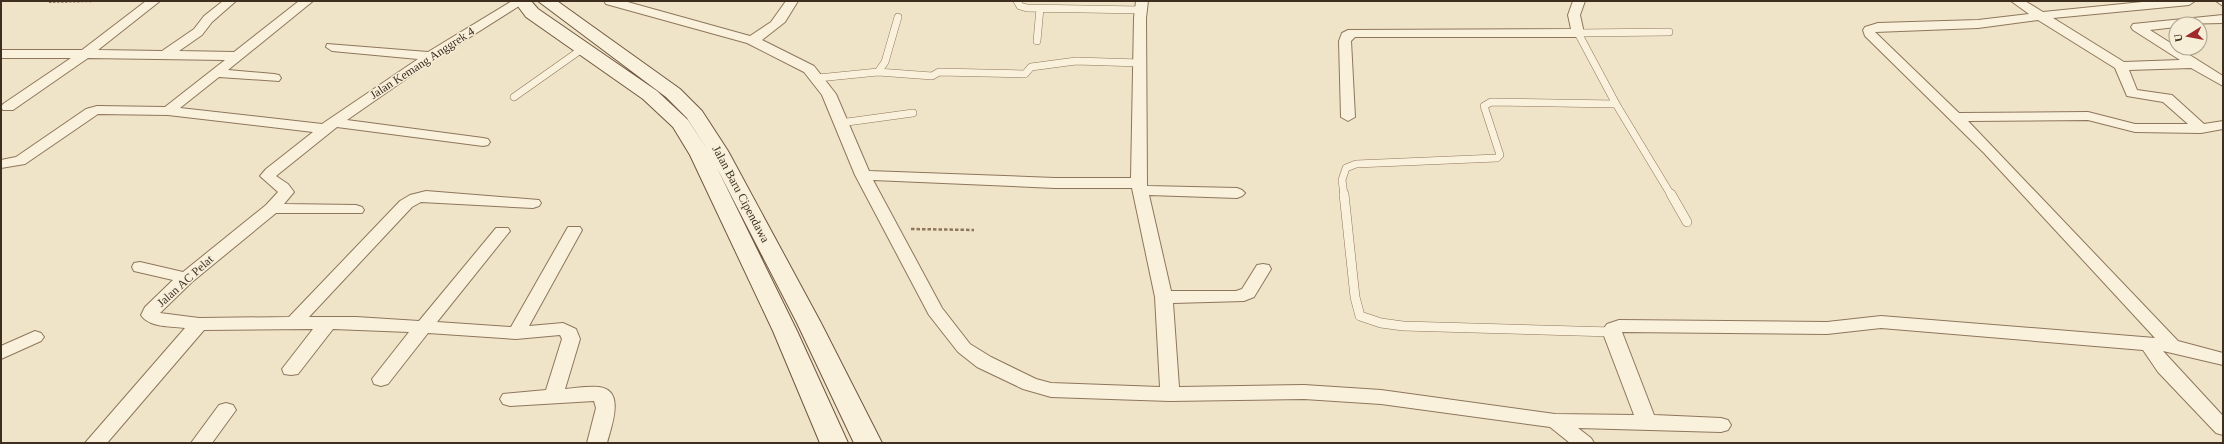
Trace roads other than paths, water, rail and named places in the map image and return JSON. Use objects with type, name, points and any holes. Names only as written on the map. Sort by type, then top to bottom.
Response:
[{"type":"main road","name":"Jalan Baru Cipendawa","points":[[522,1],[532,13],[650,95],[709,153],[809,323],[868,443]]},
{"type":"main road","name":"Jalan Baru Cipendawa","points":[[546,1],[673,93],[695,115],[709,153],[784,331],[834,443]]},
{"type":"main road","points":[[784,331],[809,323]]},
{"type":"street","points":[[8,107],[85,54],[154,1]]},
{"type":"street","points":[[166,54],[198,32],[208,19],[230,1]]},
{"type":"street","points":[[168,111],[218,73],[307,1]]},
{"type":"street","name":"Jalan Kemang Anggrek 4","points":[[329,125],[429,56],[522,1]]},
{"type":"street","points":[[610,1],[752,40],[801,64],[818,78],[829,94],[840,123],[863,174],[935,311],[964,348],[984,362],[1030,384],[1051,390],[1170,394],[1304,392],[1381,397],[1555,421],[1648,422],[1721,425]]},
{"type":"street","points":[[752,40],[770,31],[780,22],[792,1]]},
{"type":"street","points":[[1348,117],[1345,41],[1347,36],[1352,33],[1578,33],[1574,15],[1579,1]]},
{"type":"street","points":[[2018,1],[2038,16],[2121,66],[2194,64]]},
{"type":"street","points":[[2172,346],[1989,150],[1869,33],[1869,30],[1878,27],[1978,24],[2038,16],[2190,1]]},
{"type":"street","points":[[1141,6],[1139,187],[1164,297],[1170,394]]},
{"type":"street","points":[[2222,20],[2136,27],[2223,82]]},
{"type":"street","points":[[332,47],[429,56]]},
{"type":"street","points":[[1,54],[166,54],[239,56]]},
{"type":"street","points":[[2121,66],[2132,93],[2167,98],[2201,128]]},
{"type":"street","points":[[218,73],[274,78]]},
{"type":"street","points":[[1,164],[20,161],[91,112],[97,110],[168,111],[366,128],[483,142]]},
{"type":"street","points":[[1955,117],[2088,116],[2134,128],[2201,128],[2223,125]]},
{"type":"street","name":"Jalan AC Pelat","points":[[199,324],[154,318],[150,315],[151,311],[186,278],[272,208],[286,189],[268,176],[329,125]]},
{"type":"street","points":[[863,174],[1237,192]]},
{"type":"street","points":[[294,323],[406,204],[416,198],[426,196],[533,203]]},
{"type":"street","points":[[272,208],[356,210]]},
{"type":"street","points":[[516,333],[574,230]]},
{"type":"street","points":[[381,380],[425,328],[502,231]]},
{"type":"street","points":[[140,267],[186,278]]},
{"type":"street","points":[[1164,297],[1238,297],[1248,293],[1263,269]]},
{"type":"street","points":[[1648,422],[1612,332],[1613,328],[1628,325],[1827,328],[1881,322],[2172,346],[2223,359]]},
{"type":"street","points":[[291,369],[328,323]]},
{"type":"street","points":[[95,443],[199,324],[328,323],[516,333],[563,330],[570,333],[571,339],[552,396]]},
{"type":"street","points":[[1,353],[35,337]]},
{"type":"street","points":[[2148,344],[2165,367],[2223,428]]},
{"type":"street","points":[[510,399],[599,394],[605,400],[606,408],[597,443]]},
{"type":"street","points":[[201,443],[226,410]]},
{"type":"street","points":[[1555,421],[1577,441]]},
{"type":"lane","points":[[1016,1],[1022,8],[1141,6]]},
{"type":"lane","points":[[1037,41],[1040,8]]},
{"type":"lane","points":[[878,72],[885,62],[898,17]]},
{"type":"lane","points":[[1669,32],[1578,33],[1616,104],[1635,133],[1687,222]]},
{"type":"lane","points":[[514,97],[582,49]]},
{"type":"lane","points":[[818,78],[878,72],[932,76],[940,72],[1025,74],[1031,67],[1076,60],[1140,63]]},
{"type":"lane","points":[[1612,332],[1425,326],[1378,322],[1360,316],[1355,297],[1342,180],[1346,168],[1356,164],[1497,158],[1500,155],[1484,106],[1491,102],[1616,104]]},
{"type":"lane","points":[[840,123],[913,114]]}]
